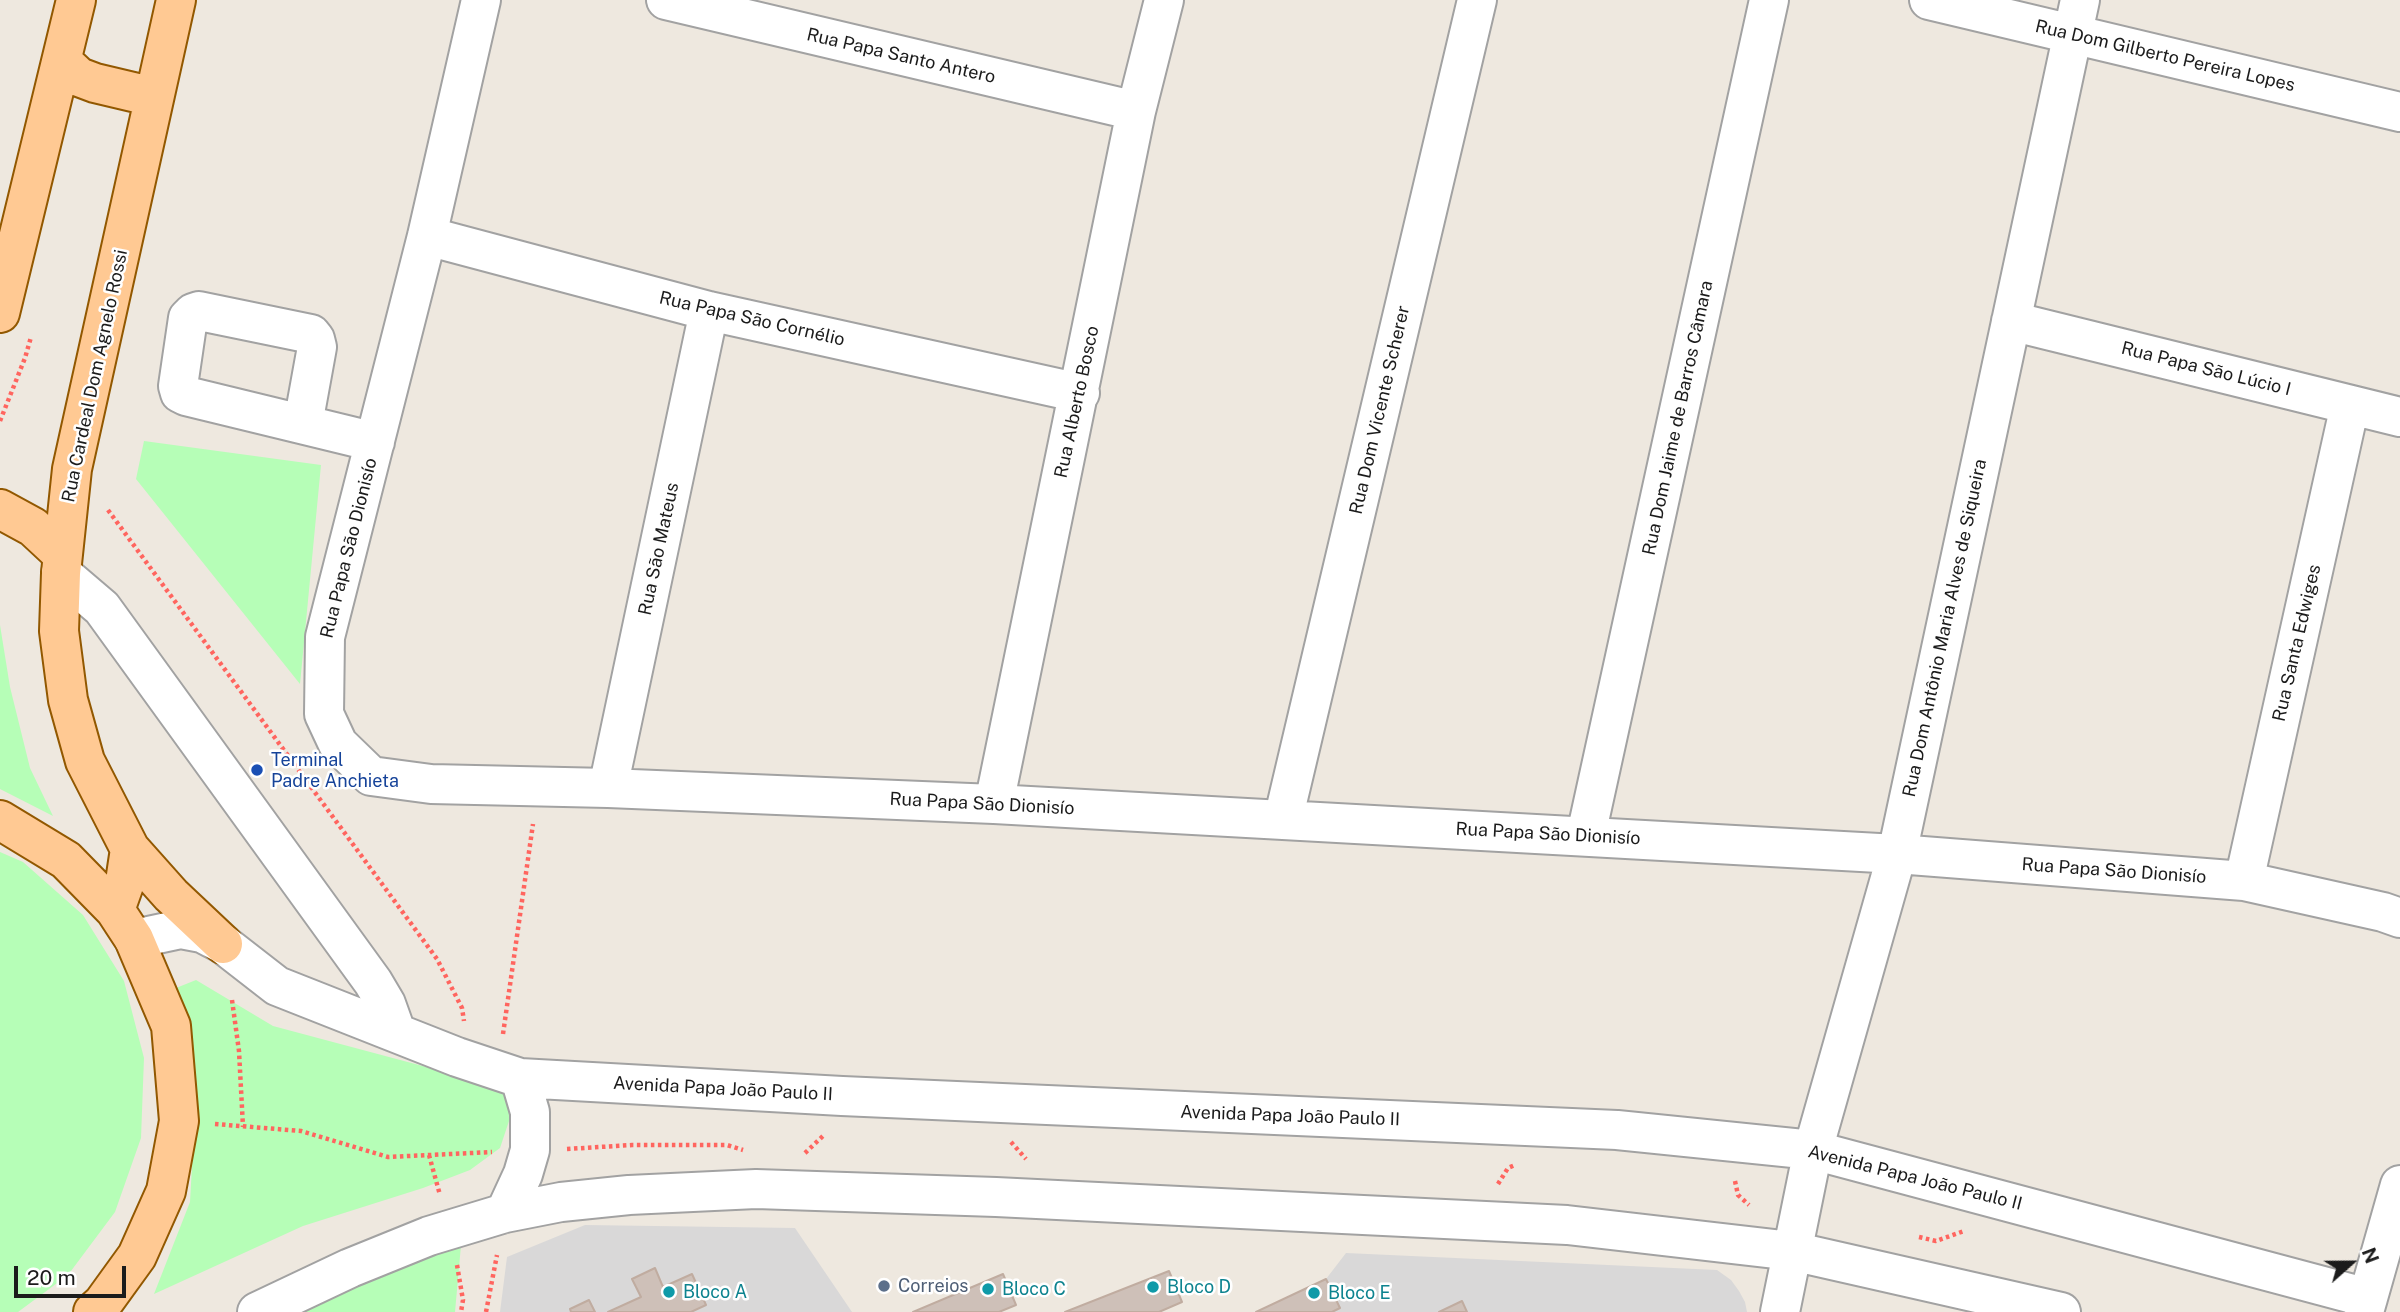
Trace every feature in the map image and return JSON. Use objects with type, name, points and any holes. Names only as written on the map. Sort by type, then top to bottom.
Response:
[{"type":"main road","points":[[0,313],[76,0]]},
{"type":"main road","name":"Rua Cardeal Dom Agnelo Rossi","points":[[176,0],[72,469],[61,563],[59,631],[68,700],[85,761],[130,849],[171,895],[223,944]]},
{"type":"main road","points":[[62,61],[79,77],[153,97]]},
{"type":"main road","points":[[0,509],[33,527],[61,563]]},
{"type":"main road","points":[[0,820],[66,860],[125,924],[171,1026],[179,1121],[166,1191],[111,1312]]},
{"type":"main road","points":[[125,924],[125,882],[130,849]]},
{"type":"main road","points":[[93,1312],[103,1303],[137,1256]]},
{"type":"street","name":"Rua Papa São Dionisío","points":[[481,0],[427,236],[325,637],[324,714],[338,744],[371,776],[430,784],[539,785],[994,804],[1897,854],[2244,881],[2400,918]]},
{"type":"street","name":"Rua Papa Santo Antero","points":[[666,0],[1136,111]]},
{"type":"street","name":"Rua Alberto Bosco","points":[[994,804],[1136,111],[1164,0]]},
{"type":"street","name":"Rua Dom Vicente Scherer","points":[[1283,820],[1477,0]]},
{"type":"street","name":"Rua Dom Jaime de Barros Câmara","points":[[1586,835],[1769,0]]},
{"type":"street","name":"Rua Dom Gilberto Pereira Lopes","points":[[1930,0],[2076,17],[2400,112]]},
{"type":"street","name":"Rua Dom Antônio Maria Alves de Siqueira","points":[[1780,1312],[1813,1150],[1897,854],[2076,17]]},
{"type":"street","name":"Rua Papa São Cornélio","points":[[427,236],[709,311],[1080,393]]},
{"type":"street","name":"Rua São Mateus","points":[[608,788],[709,311]]},
{"type":"street","name":"Rua Papa São Lúcio I","points":[[2011,321],[2400,417]]},
{"type":"street","name":"Rua Santa Edwiges","points":[[2244,881],[2350,405]]},
{"type":"street","points":[[303,424],[374,442]]},
{"type":"street","points":[[61,563],[102,608],[373,982],[386,1004],[396,1032]]},
{"type":"street","name":"Avenida Papa João Paulo II","points":[[125,924],[202,933],[223,944],[277,986],[509,1075],[842,1096],[1617,1130],[1813,1150],[2366,1305]]},
{"type":"street","points":[[505,1213],[523,1174],[530,1150],[530,1112],[509,1075]]},
{"type":"street","points":[[2366,1305],[2400,1185]]},
{"type":"street","points":[[257,1312],[350,1268],[429,1236],[505,1213],[561,1202],[629,1195],[769,1190],[996,1197],[1567,1225],[1792,1251],[2061,1312]]},
{"type":"path","points":[[72,469],[95,482],[108,513],[437,959],[462,1008],[467,1034],[457,1057]]},
{"type":"path","points":[[509,1075],[539,785]]},
{"type":"path","points":[[223,944],[239,1051],[243,1126]]},
{"type":"path","points":[[179,1121],[301,1131],[388,1157],[632,1145],[727,1145],[741,1148],[749,1156]]},
{"type":"path","points":[[798,1158],[824,1134]]},
{"type":"path","points":[[1005,1136],[1024,1158],[1031,1162]]},
{"type":"path","points":[[1494,1190],[1508,1168],[1518,1164]]},
{"type":"path","points":[[1727,1176],[1737,1182],[1738,1195],[1746,1205],[1800,1213]]},
{"type":"path","points":[[486,1312],[505,1213]]},
{"type":"path","name":"Avenida Papa João Paulo II","points":[[1909,1235],[1936,1241],[1973,1228]]},
{"type":"shaded area","points":[[585,1225],[795,1228],[852,1312],[500,1312],[507,1257]]},
{"type":"shaded area","points":[[1346,1253],[1717,1270],[1731,1280],[1739,1291],[1747,1312],[1256,1312],[1326,1279]]},
{"type":"green space","points":[[144,441],[321,465],[300,684],[136,479]]},
{"type":"green space","points":[[0,625],[10,687],[30,768],[53,816],[0,789]]},
{"type":"green space","points":[[0,852],[23,862],[83,915],[124,981],[144,1058],[141,1138],[115,1212],[68,1275],[18,1312],[0,1312]]},
{"type":"green space","points":[[196,980],[273,1026],[505,1088],[511,1115],[500,1148],[470,1170],[423,1188],[303,1226],[154,1294],[190,1202],[196,1093],[171,990]]},
{"type":"green space","points":[[462,1234],[455,1312],[275,1312]]},
{"type":"building","name":"Bloco A","points":[[655,1268],[663,1287],[692,1274],[706,1305],[691,1312],[608,1312],[641,1297],[632,1279]]},
{"type":"building","name":"Bloco D","points":[[1169,1271],[1182,1302],[1159,1312],[1065,1312]]},
{"type":"building","name":"Bloco C","points":[[1003,1274],[1016,1305],[999,1312],[913,1312]]},
{"type":"building","name":"Bloco E","points":[[1326,1279],[1340,1308],[1332,1312],[1256,1312]]},
{"type":"building","points":[[589,1300],[595,1312],[571,1312],[570,1309]]},
{"type":"building","points":[[1462,1301],[1467,1312],[1439,1312]]},
{"type":"place","name":"Terminal Padre Anchieta","points":[[257,770]]},
{"type":"place","name":"Correios","points":[[884,1286]]},
{"type":"place","name":"Bloco D","points":[[1153,1287]]},
{"type":"place","name":"Bloco C","points":[[988,1289]]},
{"type":"place","name":"Bloco A","points":[[669,1292]]},
{"type":"place","name":"Bloco E","points":[[1314,1293]]}]
